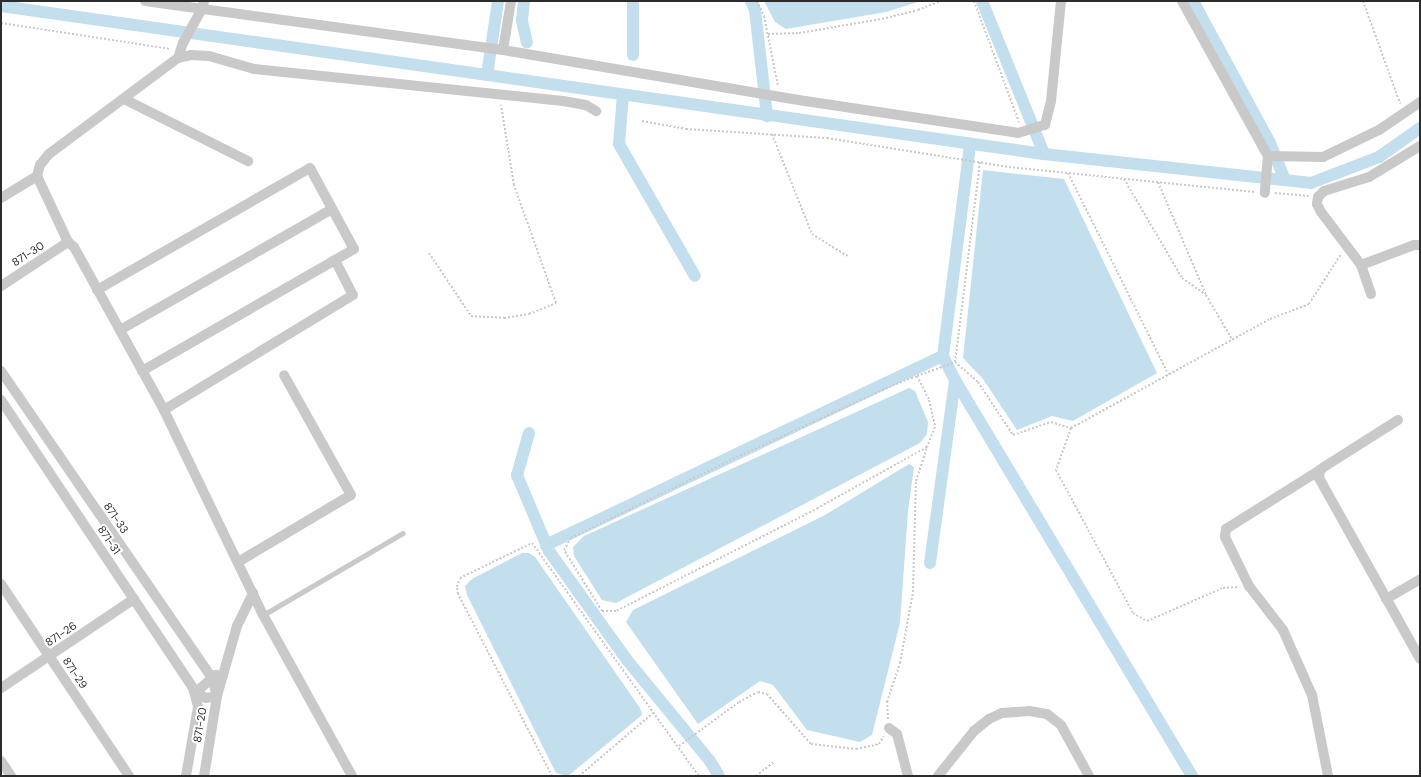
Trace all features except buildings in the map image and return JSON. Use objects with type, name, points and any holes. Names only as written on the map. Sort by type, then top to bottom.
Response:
[{"type":"street","points":[[145,1],[203,5],[503,50],[781,97],[1010,132],[1022,131],[1045,125],[1051,101],[1061,1]]},
{"type":"street","points":[[503,50],[511,1]]},
{"type":"street","points":[[1182,1],[1268,156],[1265,193]]},
{"type":"street","points":[[203,5],[179,54],[124,99],[49,154],[40,165],[37,176],[68,242],[74,247],[164,410],[263,615],[352,776]]},
{"type":"street","points":[[179,54],[209,56],[254,68],[571,102],[586,105],[596,111]]},
{"type":"street","points":[[124,99],[248,161]]},
{"type":"street","points":[[1268,156],[1323,157],[1379,130],[1420,102]]},
{"type":"street","points":[[1371,294],[1361,265],[1347,244],[1321,212],[1317,204],[1318,197],[1324,191],[1369,177],[1420,146]]},
{"type":"street","points":[[98,290],[310,168],[354,249],[142,371]]},
{"type":"street","points":[[1,198],[37,176]]},
{"type":"street","points":[[120,330],[332,209]]},
{"type":"street","name":"871-30","points":[[1,286],[68,242]]},
{"type":"street","points":[[1361,265],[1414,245],[1420,245]]},
{"type":"street","points":[[164,410],[353,295],[335,260]]},
{"type":"street","name":"871-33","points":[[1,371],[212,678]]},
{"type":"street","points":[[238,562],[351,495],[284,375]]},
{"type":"street","name":"871-31","points":[[1,400],[195,693]]},
{"type":"street","points":[[1328,776],[1312,695],[1283,630],[1249,586],[1225,537],[1226,529],[1398,420]]},
{"type":"street","points":[[1320,470],[1319,478],[1420,660]]},
{"type":"street","points":[[1386,599],[1420,578]]},
{"type":"street","name":"871-29","points":[[1,584],[129,776]]},
{"type":"street","points":[[237,626],[217,696],[206,698],[195,693],[218,671],[228,641],[253,593]]},
{"type":"street","name":"871-26","points":[[1,688],[134,599]]},
{"type":"street","name":"871-20","points":[[204,776],[217,696],[212,678]]},
{"type":"street","name":"871-20","points":[[186,776],[198,707],[195,693]]},
{"type":"street","points":[[938,776],[974,731],[989,719],[1002,713],[1029,711],[1047,714],[1062,725],[1089,776]]},
{"type":"street","points":[[889,728],[897,734],[908,776]]},
{"type":"street","points":[[1,761],[11,776]]},
{"type":"lane","points":[[263,615],[403,533]]},
{"type":"path","points":[[757,1],[764,16],[781,97]]},
{"type":"path","points":[[768,34],[799,33],[882,19],[918,10],[940,1]]},
{"type":"path","points":[[974,1],[1022,131]]},
{"type":"path","points":[[1363,1],[1404,113]]},
{"type":"path","points":[[1,23],[179,54]]},
{"type":"path","points":[[429,253],[471,316],[504,318],[529,314],[556,303],[514,185],[499,94]]},
{"type":"path","points":[[642,121],[686,129],[827,138],[980,162],[1068,173],[1318,197]]},
{"type":"path","points":[[772,134],[812,234],[849,257]]},
{"type":"path","points":[[955,362],[980,162]]},
{"type":"path","points":[[1068,173],[1168,375]]},
{"type":"path","points":[[1124,179],[1182,278],[1206,295]]},
{"type":"path","points":[[1158,182],[1206,295],[1232,339]]},
{"type":"path","points":[[1249,586],[1223,588],[1147,621],[1133,613],[1056,470],[1071,428],[1270,319],[1309,304],[1347,244]]},
{"type":"path","points":[[926,447],[818,508],[616,612],[602,611],[564,550],[571,538],[733,459],[917,376],[955,362]]},
{"type":"path","points":[[955,362],[978,382],[1013,435],[1051,422],[1071,428]]},
{"type":"path","points":[[679,746],[739,702],[758,692],[767,694],[811,744],[856,749],[879,744],[889,728],[887,702],[900,663],[913,592],[916,481],[926,447],[935,427],[929,400],[917,376]]},
{"type":"path","points":[[552,776],[458,594],[460,578],[532,543],[653,713],[679,746],[699,776]]},
{"type":"path","points":[[579,776],[653,713]]},
{"type":"path","points":[[756,776],[774,762]]},
{"type":"water","points":[[764,1],[921,1],[886,12],[786,29],[775,22]]},
{"type":"water","points":[[983,170],[1064,179],[1157,373],[1073,421],[1052,416],[1017,430],[983,379],[963,358]]},
{"type":"water","points":[[909,388],[915,391],[928,422],[927,434],[920,443],[616,603],[602,600],[574,556],[573,547],[584,536]]},
{"type":"water","points":[[909,464],[914,467],[908,511],[900,623],[872,735],[860,742],[807,730],[773,685],[760,681],[698,724],[626,622],[633,610],[825,515]]},
{"type":"water","points":[[522,553],[529,553],[535,557],[640,708],[642,715],[568,776],[556,773],[467,595],[465,586],[472,579]]},
{"type":"waterway","points":[[487,75],[498,1]]},
{"type":"waterway","points":[[524,1],[522,21],[527,42]]},
{"type":"waterway","points":[[633,1],[633,55]]},
{"type":"waterway","points":[[751,1],[755,10],[767,116]]},
{"type":"waterway","points":[[982,1],[1044,154]]},
{"type":"waterway","points":[[1193,1],[1270,143],[1285,180]]},
{"type":"waterway","points":[[1,6],[1044,154],[1311,183],[1379,157],[1420,128]]},
{"type":"waterway","points":[[623,95],[619,144],[695,276]]},
{"type":"waterway","points":[[546,545],[943,356],[970,144]]},
{"type":"waterway","points":[[930,563],[955,380],[943,356]]},
{"type":"waterway","points":[[955,380],[1192,776]]},
{"type":"waterway","points":[[529,433],[517,475],[549,551],[627,660],[710,761],[719,776]]}]
